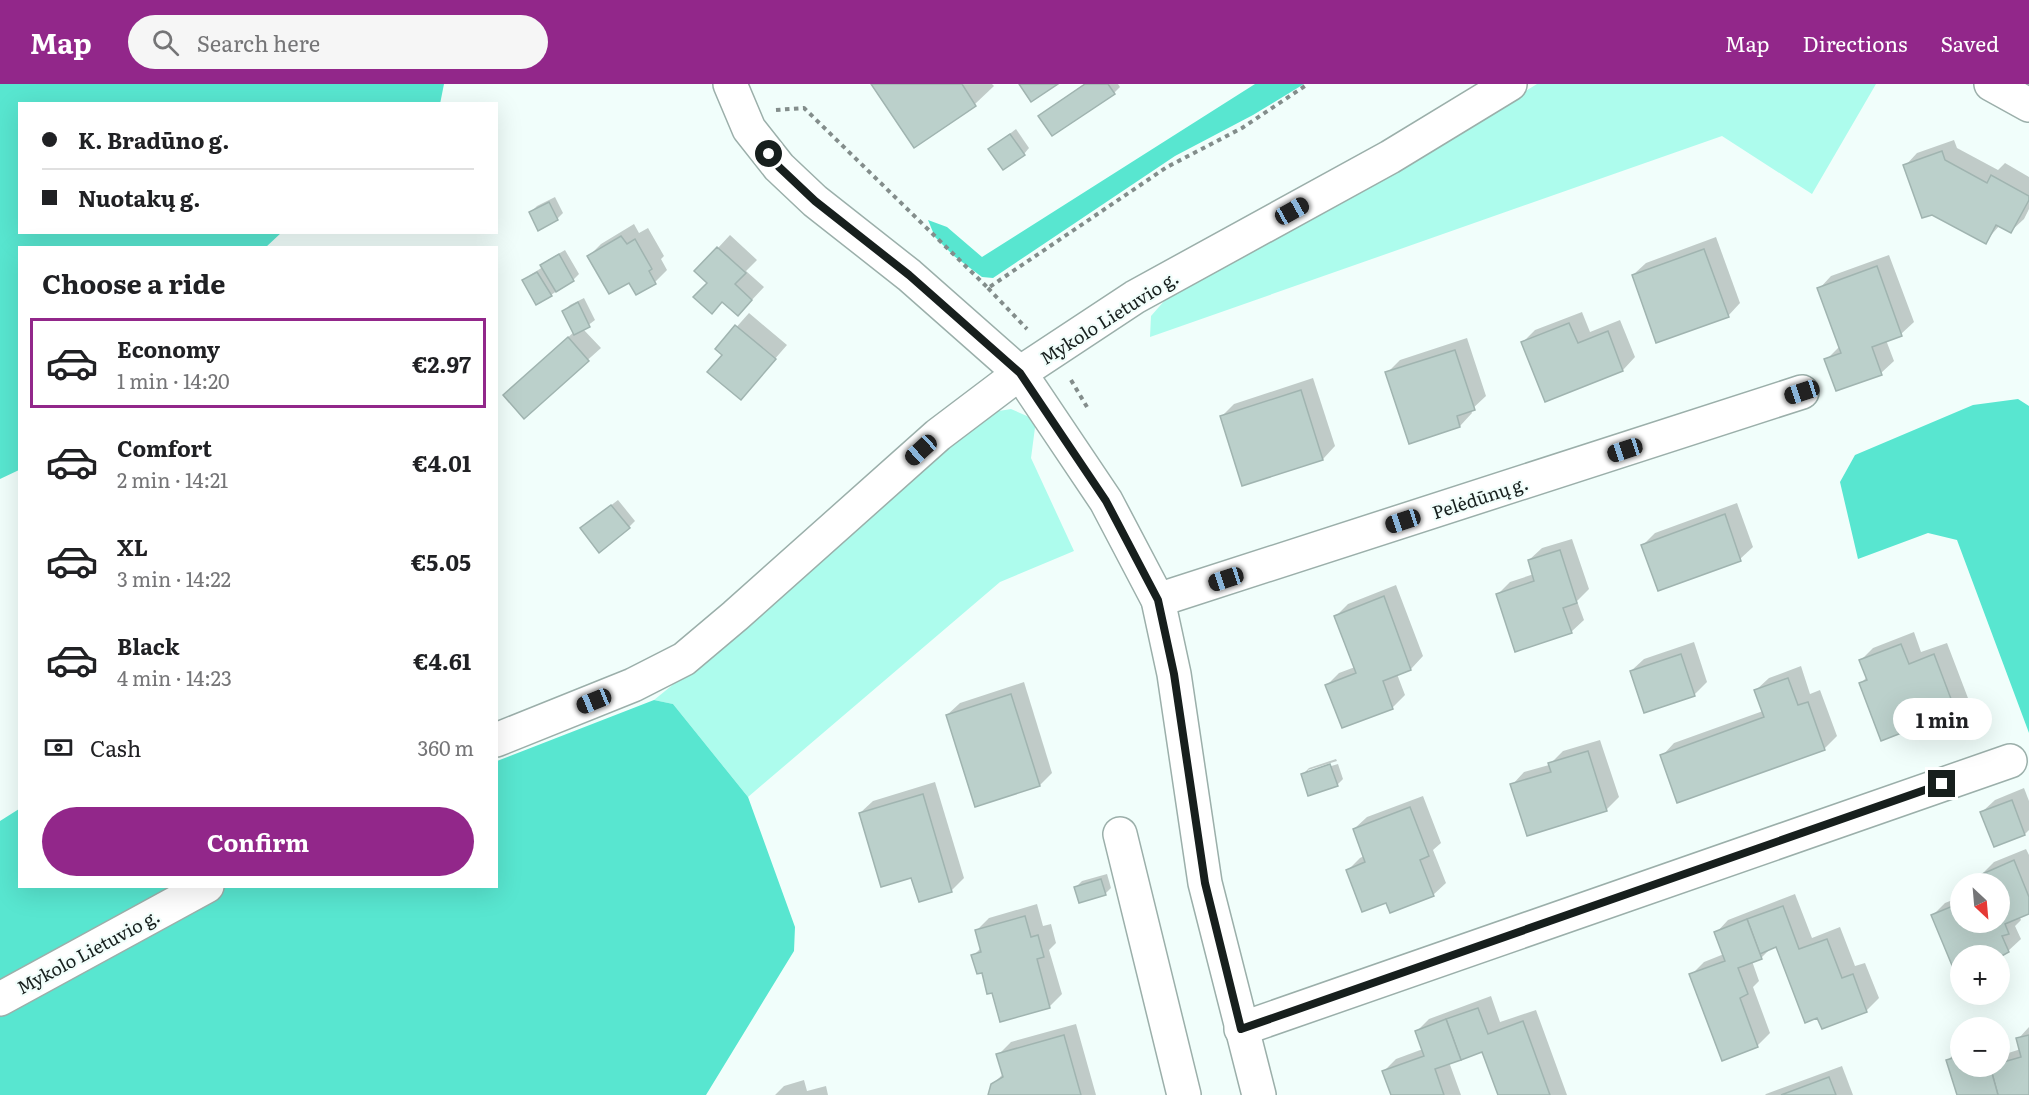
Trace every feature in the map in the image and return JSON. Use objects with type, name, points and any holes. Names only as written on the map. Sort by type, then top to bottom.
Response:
[{"type":"street","points":[[730,84],[749,129],[779,167],[815,201],[909,275],[1020,373],[1106,501],[1158,600],[1176,685],[1205,883],[1259,1095]]},
{"type":"street","name":"Mykolo Lietuvio g.","points":[[498,739],[633,685],[684,659],[938,435],[1020,373],[1135,297],[1390,157],[1510,84]]},
{"type":"street","points":[[1991,84],[2029,105]]},
{"type":"street","name":"Pelėdūnų g.","points":[[1158,600],[1802,392]]},
{"type":"street","points":[[1241,1029],[2010,760]]},
{"type":"street","points":[[1120,834],[1184,1095]]},
{"type":"street","name":"Mykolo Lietuvio g.","points":[[0,999],[203,888]]},
{"type":"path","points":[[804,108],[988,288],[1167,167],[1242,128],[1308,84]]},
{"type":"green space","points":[[0,84],[444,84],[440,102],[18,102],[18,234],[280,234],[267,246],[18,246],[18,470],[0,479]]},
{"type":"green space","points":[[1255,84],[1304,84],[1253,115],[1175,156],[993,278],[982,277],[954,256],[935,237],[928,220],[947,227],[982,257]]},
{"type":"green space","points":[[1537,84],[1876,84],[1812,194],[1722,136],[1150,337],[1151,316],[1165,300],[1455,135]]},
{"type":"green space","points":[[2018,399],[2029,406],[2029,733],[1957,540],[1928,533],[1858,559],[1840,482],[1855,455],[1973,405]]},
{"type":"green space","points":[[1011,409],[1036,420],[1031,458],[1074,551],[1000,582],[748,797],[673,704],[654,700],[729,639],[935,452],[993,412]]},
{"type":"green space","points":[[654,700],[673,704],[748,797],[795,927],[794,951],[706,1095],[0,1095],[0,821],[18,810],[18,888],[498,888],[498,761]]},
{"type":"building","points":[[871,84],[962,84],[976,106],[914,148]]},
{"type":"building","points":[[1019,84],[1058,84],[1031,102]]},
{"type":"building","points":[[1085,84],[1108,84],[1115,94],[1052,136],[1038,116]]},
{"type":"building","points":[[1010,134],[1025,155],[1003,170],[988,149]]},
{"type":"building","points":[[1942,151],[1945,160],[1987,183],[1991,175],[2029,196],[2011,233],[1996,225],[1986,244],[1932,215],[1922,218],[1903,165]]},
{"type":"building","points":[[549,202],[558,220],[538,231],[529,212]]},
{"type":"building","points":[[621,236],[627,244],[635,239],[652,269],[649,271],[656,284],[636,295],[629,283],[609,294],[587,256]]},
{"type":"building","points":[[717,247],[746,273],[735,284],[752,300],[738,316],[722,302],[712,314],[693,297],[707,283],[694,271]]},
{"type":"building","points":[[1704,249],[1729,317],[1656,343],[1632,275]]},
{"type":"building","points":[[559,254],[574,281],[556,292],[540,265]]},
{"type":"building","points":[[1877,266],[1902,336],[1872,347],[1882,375],[1836,391],[1824,359],[1841,353],[1817,288]]},
{"type":"building","points":[[537,272],[552,296],[536,305],[522,280]]},
{"type":"building","points":[[578,302],[590,327],[574,335],[562,311]]},
{"type":"building","points":[[1569,323],[1578,343],[1608,331],[1623,371],[1545,402],[1521,342]]},
{"type":"building","points":[[735,325],[776,359],[741,400],[707,372],[722,355],[715,349]]},
{"type":"building","points":[[568,337],[589,361],[524,419],[503,395]]},
{"type":"building","points":[[1455,350],[1475,410],[1457,416],[1460,427],[1409,444],[1385,372]]},
{"type":"building","points":[[1301,390],[1323,460],[1242,486],[1220,416]]},
{"type":"building","points":[[611,505],[630,528],[599,553],[580,528]]},
{"type":"building","points":[[1725,514],[1741,561],[1658,591],[1641,545]]},
{"type":"building","points":[[1560,550],[1577,603],[1563,608],[1572,633],[1515,652],[1496,594],[1534,581],[1528,560]]},
{"type":"building","points":[[1384,596],[1411,670],[1383,681],[1393,709],[1342,728],[1325,685],[1356,673],[1334,616]]},
{"type":"building","points":[[1901,644],[1909,664],[1934,654],[1959,720],[1930,731],[1927,723],[1881,741],[1859,683],[1867,680],[1859,660]]},
{"type":"building","points":[[1681,654],[1695,696],[1644,713],[1630,671]]},
{"type":"building","points":[[1788,678],[1798,705],[1808,702],[1825,750],[1677,803],[1660,755],[1764,717],[1754,690]]},
{"type":"building","points":[[1011,694],[1040,786],[975,807],[946,715]]},
{"type":"building","points":[[1588,751],[1607,811],[1527,836],[1510,784],[1551,772],[1548,763]]},
{"type":"building","points":[[1330,764],[1338,786],[1308,796],[1301,774]]},
{"type":"building","points":[[923,794],[952,892],[919,902],[911,878],[881,887],[859,813]]},
{"type":"building","points":[[2012,800],[2025,835],[1994,847],[1980,812]]},
{"type":"building","points":[[1410,807],[1429,856],[1420,860],[1434,896],[1390,913],[1386,903],[1362,912],[1346,870],[1365,862],[1353,829]]},
{"type":"building","points":[[2014,860],[2029,897],[2029,914],[2010,922],[2010,873],[1985,873]]},
{"type":"building","points":[[1101,879],[1106,895],[1079,903],[1074,887]]},
{"type":"building","points":[[1783,906],[1799,949],[1827,939],[1842,978],[1853,974],[1867,1012],[1822,1029],[1817,1018],[1805,1023],[1776,947],[1760,954],[1747,919]]},
{"type":"building","points":[[1950,907],[1950,933],[2009,933],[2002,936],[2006,945],[1950,945],[1950,961],[1931,915]]},
{"type":"building","points":[[1025,916],[1031,937],[1038,935],[1044,957],[1037,959],[1050,1008],[1000,1022],[992,993],[987,994],[982,973],[977,974],[971,955],[981,952],[975,930]]},
{"type":"building","points":[[1747,919],[1762,959],[1738,968],[1748,994],[1740,998],[1758,1047],[1722,1061],[1689,974],[1725,961],[1714,932]]},
{"type":"building","points":[[1478,1008],[1488,1034],[1523,1021],[1550,1095],[1498,1095],[1482,1052],[1461,1060],[1446,1019]]},
{"type":"building","points":[[1446,1019],[1461,1060],[1435,1069],[1444,1095],[1391,1095],[1382,1071],[1424,1056],[1415,1031]]},
{"type":"building","points":[[1064,1035],[1081,1095],[988,1095],[991,1084],[1003,1077],[996,1054]]},
{"type":"building","points":[[2029,1035],[2029,1095],[1998,1095],[1993,1077],[2010,1077],[2010,1060],[2021,1057],[2016,1038]]},
{"type":"building","points":[[1950,1059],[1950,1073],[1946,1060]]},
{"type":"building","points":[[1829,1077],[1836,1095],[1781,1095]]},
{"type":"building","points":[[1951,1077],[1993,1077],[1998,1095],[1957,1095]]},
{"type":"route","points":[[769,154],[779,167],[815,201],[909,275],[1020,373],[1106,501],[1158,600],[1174,674],[1188,758],[1205,883],[1241,1029],[1942,784]]}]
